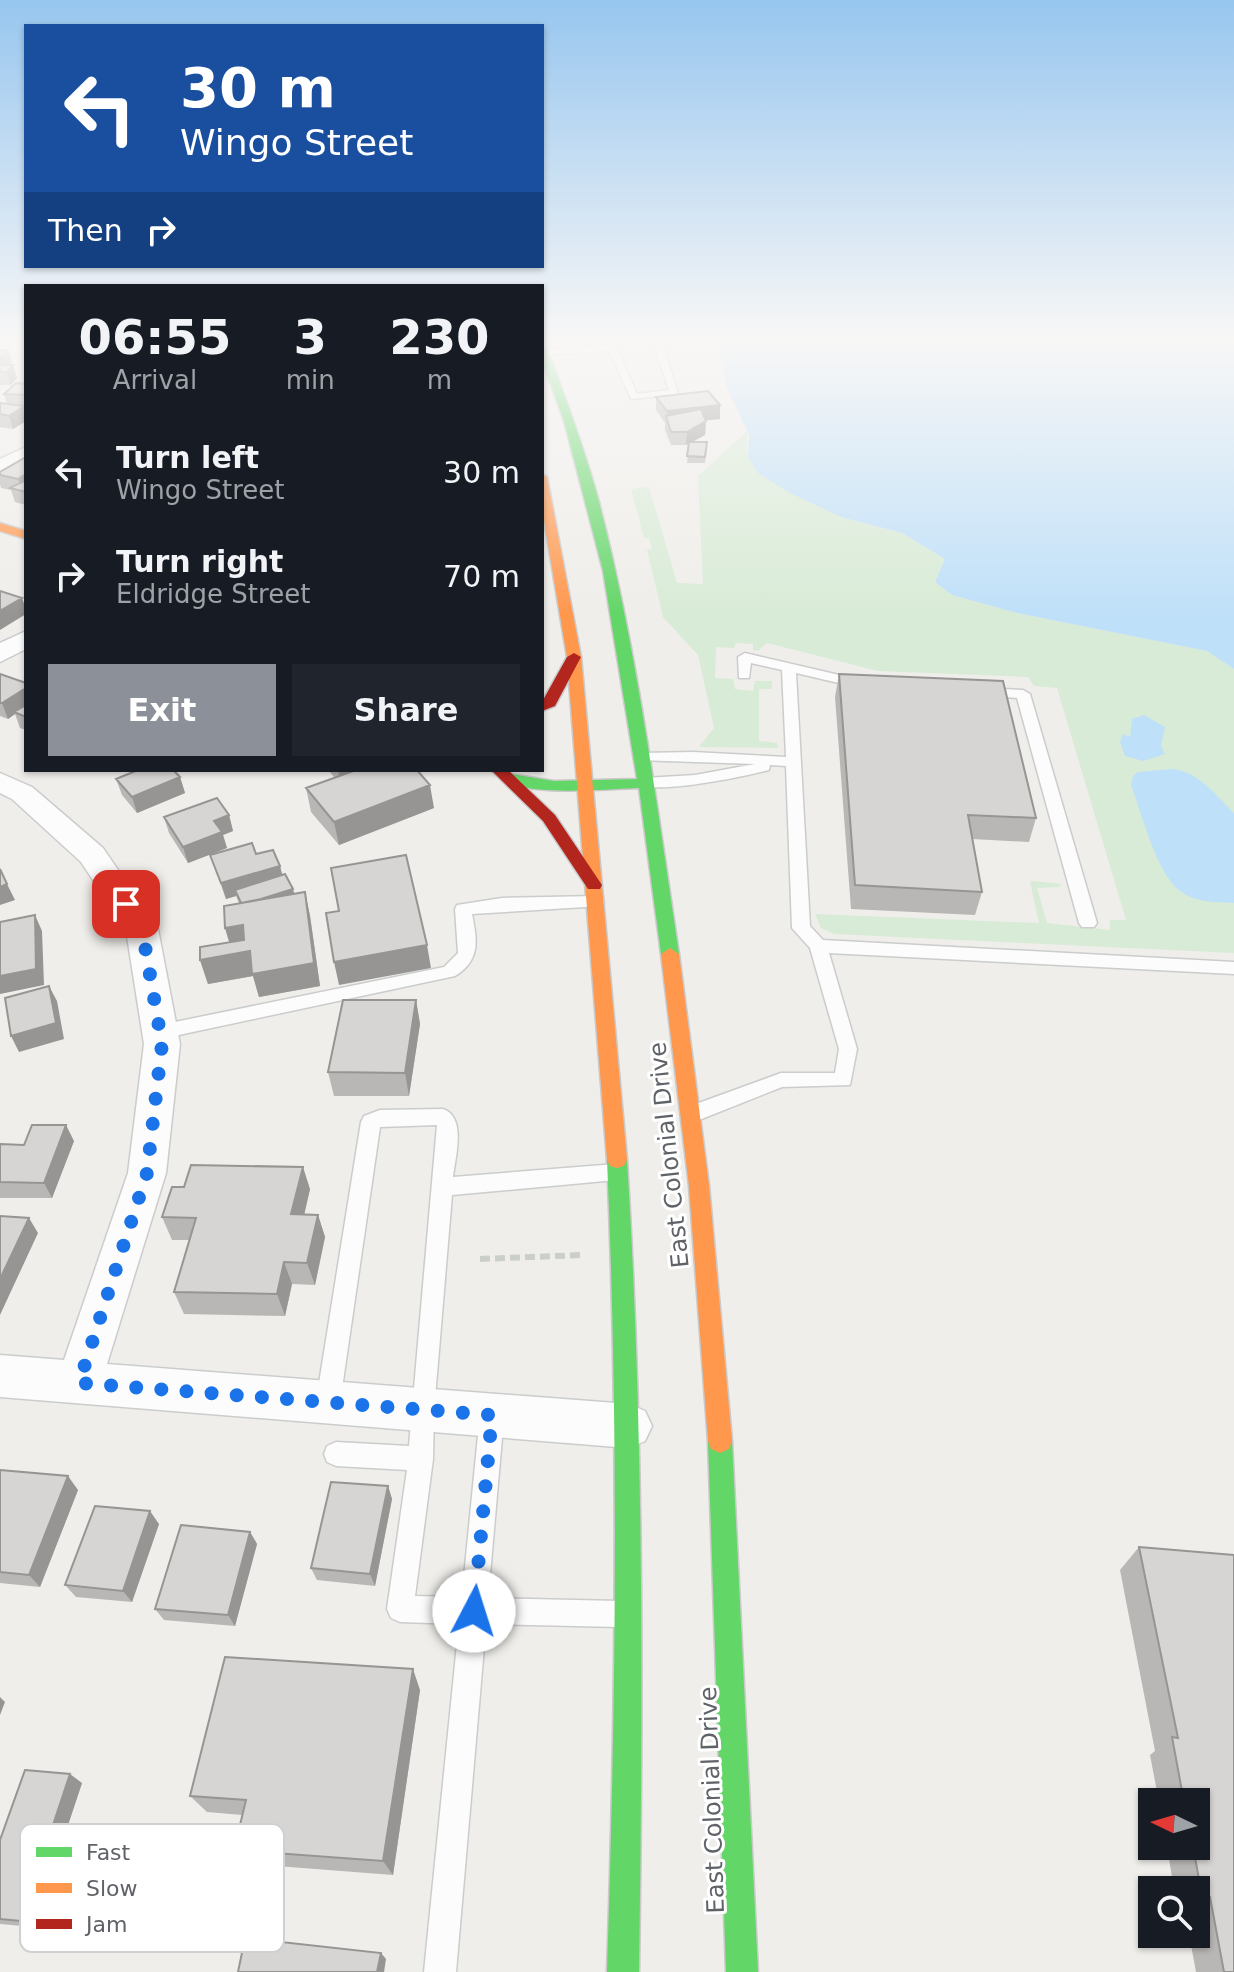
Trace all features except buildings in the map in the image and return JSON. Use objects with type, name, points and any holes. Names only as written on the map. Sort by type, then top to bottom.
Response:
[{"type":"main road","name":"East Colonial Drive","points":[[566,431],[603,542],[616,599],[634,758],[645,783],[691,1115],[720,1457],[737,1773],[742,1972]]},
{"type":"main road","name":"East Colonial Drive","points":[[544,490],[574,657],[618,1172],[629,1426],[623,1972]]},
{"type":"main road","points":[[0,527],[24,534]]},
{"type":"main road","points":[[544,706],[550,703],[574,657]]},
{"type":"main road","points":[[505,775],[554,786],[645,783]]},
{"type":"main road","points":[[505,775],[549,818],[595,894]]},
{"type":"street","points":[[0,467],[24,454]]},
{"type":"street","points":[[0,654],[24,639]]},
{"type":"street","points":[[0,782],[22,793],[92,855],[142,929],[162,1044],[147,1173],[79,1383]]},
{"type":"street","points":[[0,1376],[629,1426]]},
{"type":"lane","points":[[744,675],[745,657],[880,689]]},
{"type":"lane","points":[[691,1115],[781,1080],[843,1080],[848,1049],[818,946],[801,928],[789,667]]},
{"type":"lane","points":[[975,692],[1023,694],[1088,923]]},
{"type":"lane","points":[[634,758],[693,756],[794,762]]},
{"type":"lane","points":[[645,783],[695,780],[794,762]]},
{"type":"lane","points":[[160,1032],[449,972],[461,966],[469,951],[463,909],[595,894]]},
{"type":"lane","points":[[818,946],[1234,968]]},
{"type":"lane","points":[[328,1402],[371,1122],[380,1118],[443,1117],[447,1121],[422,1410],[421,1459],[400,1609],[628,1614]]},
{"type":"lane","points":[[442,1187],[618,1172]]},
{"type":"lane","points":[[440,1972],[492,1415]]},
{"type":"lane","points":[[336,1454],[421,1459]]},
{"type":"path","points":[[480,1259],[584,1255]]},
{"type":"green space","points":[[747,431],[748,457],[841,517],[902,533],[945,559],[935,582],[952,595],[1017,613],[1208,651],[1234,669],[1234,953],[834,934],[821,928],[815,914],[1039,923],[1030,882],[1033,881],[1061,884],[1060,887],[1037,888],[1047,923],[1110,930],[1110,920],[1126,920],[1057,688],[1034,686],[1028,677],[878,671],[767,643],[758,651],[753,650],[753,644],[736,643],[734,648],[716,647],[715,678],[733,679],[735,689],[753,691],[755,681],[772,681],[772,689],[759,689],[759,741],[777,743],[778,748],[699,747],[714,728],[698,655],[663,617],[647,550],[652,549],[649,538],[644,538],[631,489],[649,487],[677,583],[703,584],[698,476]]},
{"type":"water","points":[[747,431],[1234,431],[1234,669],[1207,651],[1017,613],[952,595],[935,582],[945,559],[902,533],[841,517],[790,493],[758,473],[748,457]]},
{"type":"water","points":[[1144,715],[1165,727],[1161,746],[1165,754],[1143,761],[1125,756],[1120,742],[1123,734],[1130,737],[1132,719]]},
{"type":"water","points":[[1181,770],[1198,779],[1234,813],[1234,903],[1206,901],[1186,895],[1171,882],[1157,857],[1131,785],[1133,776],[1138,772]]},
{"type":"traffic: fast","points":[[572,431],[591,495],[624,646],[670,954]]},
{"type":"traffic: fast","points":[[511,779],[554,786],[645,783]]},
{"type":"traffic: fast","points":[[617,1160],[626,1363],[629,1566],[623,1972]]},
{"type":"traffic: fast","points":[[720,1441],[742,1972]]},
{"type":"traffic: slow","points":[[544,488],[574,657],[617,1160]]},
{"type":"traffic: slow","points":[[0,527],[24,534]]},
{"type":"traffic: slow","points":[[670,954],[699,1186],[720,1441]]},
{"type":"traffic: jam","points":[[544,706],[550,703],[574,657]]},
{"type":"traffic: jam","points":[[501,772],[549,818],[594,885]]},
{"type":"route","points":[[126,904],[142,929],[162,1044],[147,1173],[79,1383],[492,1415],[474,1611]]}]
